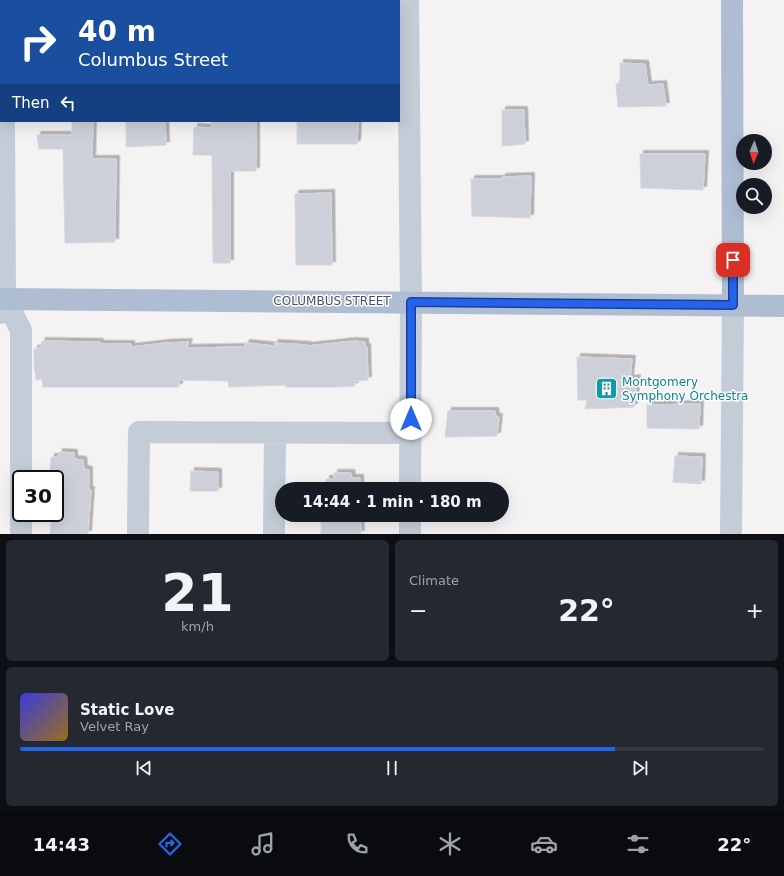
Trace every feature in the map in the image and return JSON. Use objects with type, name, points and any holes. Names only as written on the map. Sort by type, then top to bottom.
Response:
[{"type":"main road","points":[[732,0],[733,305]]},
{"type":"main road","name":"COLUMBUS STREET","points":[[2,304],[411,302],[784,306]]},
{"type":"street","points":[[408,0],[411,302],[410,482]]},
{"type":"street","points":[[4,122],[2,304],[21,330],[21,534]]},
{"type":"street","points":[[731,534],[733,305]]},
{"type":"street","points":[[138,534],[139,432],[411,433]]},
{"type":"street","points":[[274,534],[275,432]]},
{"type":"street","points":[[410,522],[410,534]]},
{"type":"building","points":[[620,63],[645,64],[648,85],[663,84],[666,106],[618,107],[616,84],[620,83]]},
{"type":"building","points":[[502,110],[524,110],[525,144],[502,146]]},
{"type":"building","points":[[72,122],[93,122],[92,159],[116,159],[115,242],[65,243],[63,149],[39,149],[37,135],[72,135]]},
{"type":"building","points":[[126,122],[165,122],[166,145],[126,147]]},
{"type":"building","points":[[211,122],[256,122],[256,171],[230,171],[230,263],[213,263],[212,155],[193,155],[194,127],[212,128]]},
{"type":"building","points":[[297,122],[358,122],[357,144],[297,144]]},
{"type":"building","points":[[640,154],[705,154],[703,190],[641,188]]},
{"type":"building","points":[[531,176],[530,218],[472,216],[471,179],[502,179],[502,177]]},
{"type":"building","points":[[331,193],[332,265],[296,265],[295,194]]},
{"type":"building","points":[[42,341],[131,344],[131,347],[189,342],[187,348],[244,347],[246,343],[275,346],[274,343],[308,345],[307,346],[353,341],[365,342],[365,347],[367,347],[368,380],[355,381],[355,386],[338,387],[286,387],[285,385],[229,387],[228,381],[179,380],[179,387],[43,387],[42,379],[36,380],[34,365],[34,349],[40,348]]},
{"type":"building","name":"Montgomery Symphony Orchestra","points":[[577,357],[632,359],[630,379],[637,378],[634,407],[585,409],[587,400],[578,400]]},
{"type":"building","points":[[700,404],[699,429],[647,428],[647,405]]},
{"type":"building","points":[[448,411],[495,411],[496,417],[499,417],[497,436],[445,437]]},
{"type":"building","points":[[59,452],[74,453],[74,459],[83,460],[84,469],[89,470],[89,490],[91,490],[88,534],[50,534],[51,522],[64,522],[64,470],[50,470],[51,457],[58,457]]},
{"type":"building","points":[[675,456],[702,457],[701,484],[673,482]]},
{"type":"building","points":[[191,471],[218,472],[218,491],[190,491]]},
{"type":"building","points":[[334,473],[351,473],[352,478],[360,478],[360,482],[326,482],[326,479],[334,479]]},
{"type":"building","points":[[321,522],[360,522],[361,534],[321,534]]},
{"type":"place","name":"Montgomery Symphony Orchestra","points":[[607,389]]},
{"type":"route","points":[[411,419],[411,302],[733,305],[733,260]]}]
